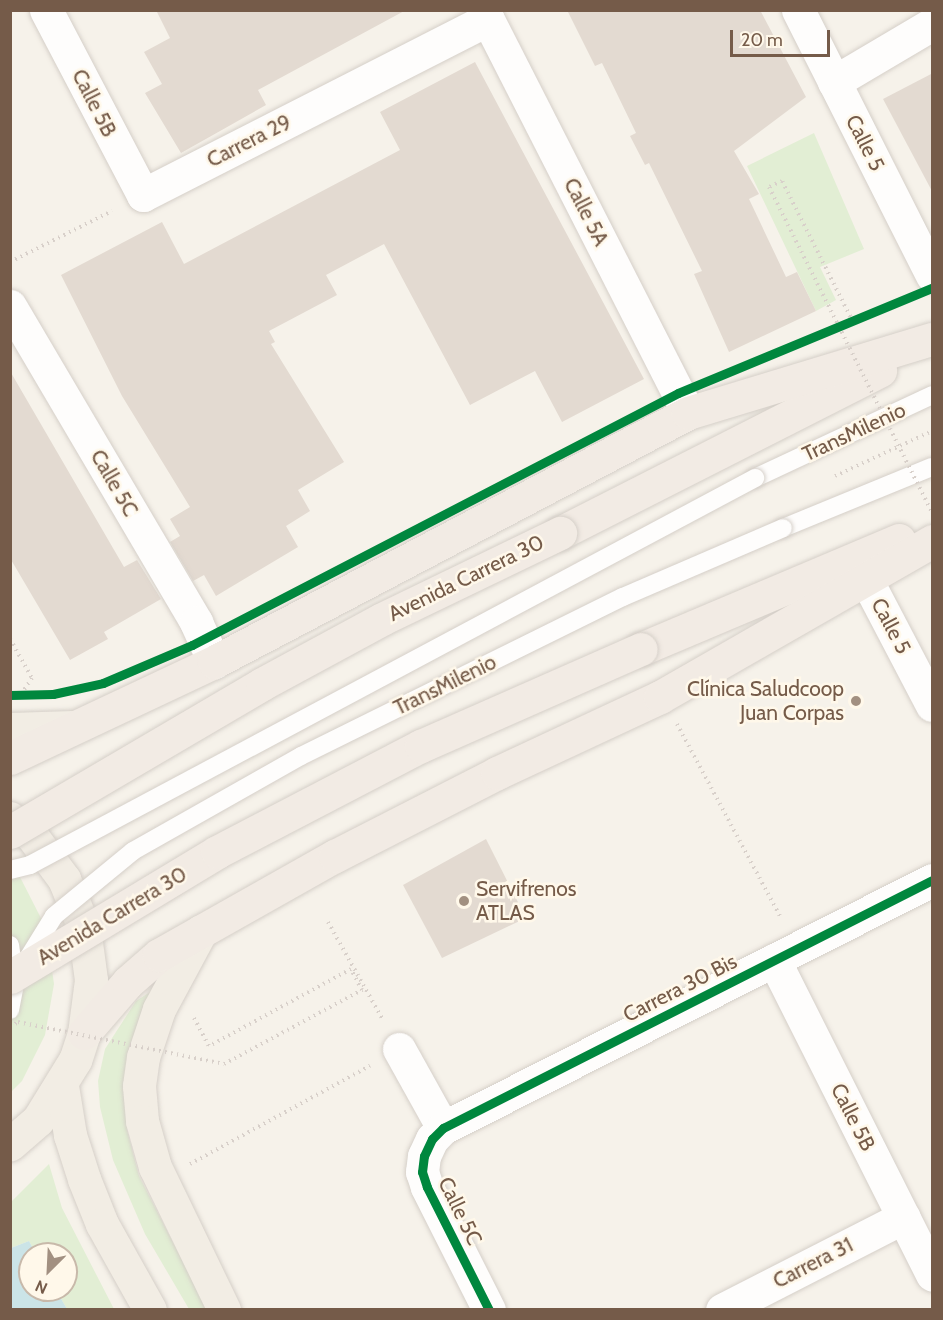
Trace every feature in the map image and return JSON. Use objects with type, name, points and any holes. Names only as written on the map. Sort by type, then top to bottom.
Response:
[{"type":"highway","points":[[10,758],[214,662],[688,413],[933,339]]},
{"type":"highway","name":"Avenida Carrera 30","points":[[10,832],[262,684],[382,619],[560,533],[933,345]]},
{"type":"highway","name":"Avenida Carrera 30","points":[[13,980],[228,847],[421,746],[641,649],[933,526]]},
{"type":"highway","points":[[84,1033],[128,982],[159,955],[301,874],[486,778],[660,697],[933,541]]},
{"type":"main road","points":[[12,709],[78,726]]},
{"type":"main road","points":[[10,818],[32,836],[64,879],[84,928],[91,980],[84,1033],[62,1086],[38,1119],[10,1144]]},
{"type":"main road","points":[[201,931],[159,1010],[143,1057],[139,1086],[145,1137],[160,1181],[224,1310]]},
{"type":"main road","points":[[62,1086],[70,1135],[93,1202],[150,1310]]},
{"type":"street","name":"Calle 5B","points":[[46,10],[142,195]]},
{"type":"street","name":"Calle 5","points":[[798,10],[933,275]]},
{"type":"street","name":"Carrera 29","points":[[142,195],[486,15]]},
{"type":"street","name":"Calle 5A","points":[[486,15],[688,413]]},
{"type":"street","points":[[834,82],[933,24]]},
{"type":"street","name":"Calle 5C","points":[[10,306],[196,622],[214,662]]},
{"type":"street","name":"Calle 5","points":[[866,579],[932,704]]},
{"type":"street","name":"Carrera 30 Bis","points":[[443,1128],[933,880]]},
{"type":"street","name":"Calle 5B","points":[[786,954],[904,1217],[933,1274]]},
{"type":"street","points":[[399,1049],[443,1128]]},
{"type":"street","name":"Calle 5C","points":[[443,1128],[432,1138],[424,1156],[422,1172],[489,1310]]},
{"type":"street","name":"Carrera 31","points":[[722,1310],[904,1217]]},
{"type":"lane","name":"TransMilenio","points":[[10,870],[50,854],[755,478],[933,395]]},
{"type":"lane","name":"TransMilenio","points":[[13,980],[54,916],[133,851],[301,756],[623,597],[933,466]]},
{"type":"lane","name":"TransMilenio","points":[[10,945],[13,980],[10,1010]]},
{"type":"path","points":[[853,322],[782,181],[769,187],[933,513]]},
{"type":"path","points":[[10,262],[142,195]]},
{"type":"path","points":[[831,331],[863,318]]},
{"type":"path","points":[[917,438],[933,431]]},
{"type":"path","points":[[10,639],[32,678],[12,709]]},
{"type":"path","points":[[12,709],[36,696]]},
{"type":"path","points":[[679,727],[786,954]]},
{"type":"path","points":[[186,1166],[399,1049],[328,922]]},
{"type":"path","points":[[10,1027],[18,1022],[224,1064],[362,990],[351,969],[209,1046],[192,1014]]},
{"type":"green space","points":[[814,133],[864,249],[820,267],[836,300],[816,311],[747,166]]},
{"type":"green space","points":[[10,868],[20,877],[46,928],[54,984],[45,1035],[22,1081],[11,1092]]},
{"type":"green space","points":[[158,987],[127,1130],[139,1176],[207,1309],[189,1309],[145,1234],[113,1160],[100,1107],[98,1081],[105,1049],[136,1001]]},
{"type":"green space","points":[[49,1164],[62,1208],[114,1309],[67,1309],[63,1302],[78,1302],[78,1242],[29,1241],[18,1242],[18,1245],[11,1248],[11,1202]]},
{"type":"water","points":[[18,1245],[18,1302],[63,1302],[67,1309],[11,1309],[11,1248]]},
{"type":"building","points":[[156,10],[406,10],[258,90],[266,105],[181,153],[145,93],[162,84],[144,52],[170,38]]},
{"type":"building","points":[[567,10],[760,10],[806,97],[734,151],[759,194],[749,199],[786,277],[797,272],[816,311],[729,352],[694,274],[702,271],[649,163],[645,165],[630,136],[636,133],[602,63],[595,66]]},
{"type":"building","points":[[475,62],[644,379],[562,422],[535,371],[470,405],[384,244],[326,275],[337,295],[269,331],[275,342],[271,344],[344,462],[298,490],[310,511],[286,526],[298,547],[216,596],[204,575],[193,581],[170,542],[180,536],[170,519],[190,507],[122,396],[61,275],[162,222],[184,264],[400,150],[380,112]]},
{"type":"building","points":[[933,73],[933,193],[883,99]]},
{"type":"building","points":[[10,371],[124,567],[137,560],[161,599],[104,632],[108,639],[70,660],[10,558]]},
{"type":"building","name":"Servifrenos ATLAS","points":[[486,839],[526,918],[442,958],[403,885]]},
{"type":"cycle path","points":[[10,695],[53,694],[103,683],[192,645],[678,393],[932,288]]},
{"type":"cycle path","points":[[489,1310],[427,1187],[422,1172],[424,1156],[432,1139],[443,1128],[932,880]]},
{"type":"place","name":"Clínica Saludcoop Juan Corpas","points":[[856,701]]},
{"type":"place","name":"Servifrenos ATLAS","points":[[464,901]]}]
